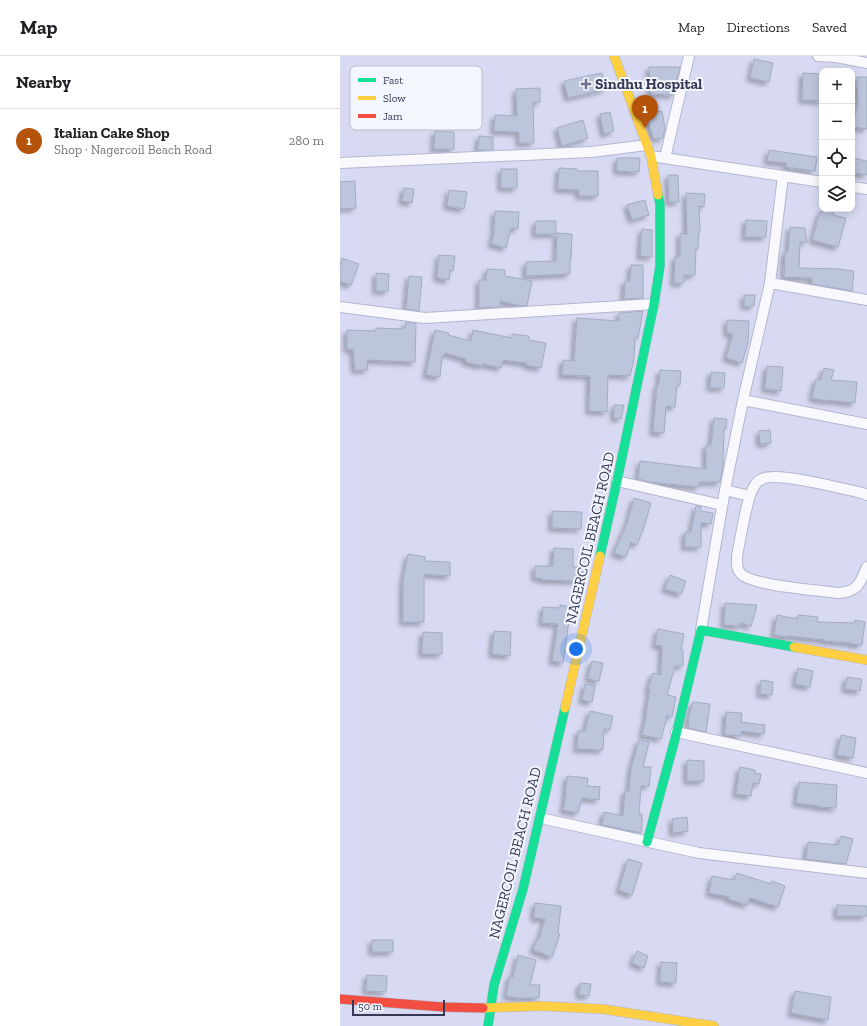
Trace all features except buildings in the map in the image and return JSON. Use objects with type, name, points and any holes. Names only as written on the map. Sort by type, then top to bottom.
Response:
[{"type":"main road","name":"NAGERCOIL BEACH ROAD","points":[[488,1026],[494,985],[523,889],[617,481],[654,304],[660,266],[660,204],[650,156],[614,56]]},
{"type":"main road","points":[[647,842],[676,732],[700,630],[867,660]]},
{"type":"main road","points":[[340,999],[443,1007],[490,1008],[541,1006],[602,1009],[714,1026]]},
{"type":"street","points":[[665,158],[689,56]]},
{"type":"street","points":[[818,56],[836,57],[867,63]]},
{"type":"street","points":[[340,162],[591,152],[647,145]]},
{"type":"street","points":[[650,156],[819,182]]},
{"type":"street","points":[[700,630],[722,505],[743,400],[770,283],[783,176]]},
{"type":"street","points":[[855,187],[867,189]]},
{"type":"street","points":[[770,283],[867,300]]},
{"type":"street","points":[[340,307],[425,318],[654,304]]},
{"type":"street","points":[[743,400],[867,424]]},
{"type":"street","points":[[867,495],[789,478],[762,478],[755,484],[750,496],[737,556],[737,566],[740,573],[745,577],[759,582],[838,593],[849,592],[855,588],[867,567]]},
{"type":"street","points":[[617,481],[722,505]]},
{"type":"street","points":[[725,490],[750,496]]},
{"type":"street","points":[[676,732],[867,773]]},
{"type":"street","points":[[540,818],[699,853],[867,873]]},
{"type":"traffic: fast","points":[[600,556],[654,304],[660,266],[660,204],[658,195]]},
{"type":"traffic: fast","points":[[647,842],[675,739],[701,630],[794,647]]},
{"type":"traffic: fast","points":[[488,1026],[494,985],[523,889],[565,708]]},
{"type":"traffic: slow","points":[[614,56],[651,156],[658,195]]},
{"type":"traffic: slow","points":[[565,708],[600,556]]},
{"type":"traffic: slow","points":[[794,647],[867,660]]},
{"type":"traffic: slow","points":[[483,1008],[541,1006],[602,1009],[714,1026]]},
{"type":"traffic: jam","points":[[340,999],[443,1007],[483,1008]]},
{"type":"place","name":"Sindhu Hospital","points":[[586,84]]},
{"type":"place","name":"Italian Cake Shop","points":[[645,128]]}]
